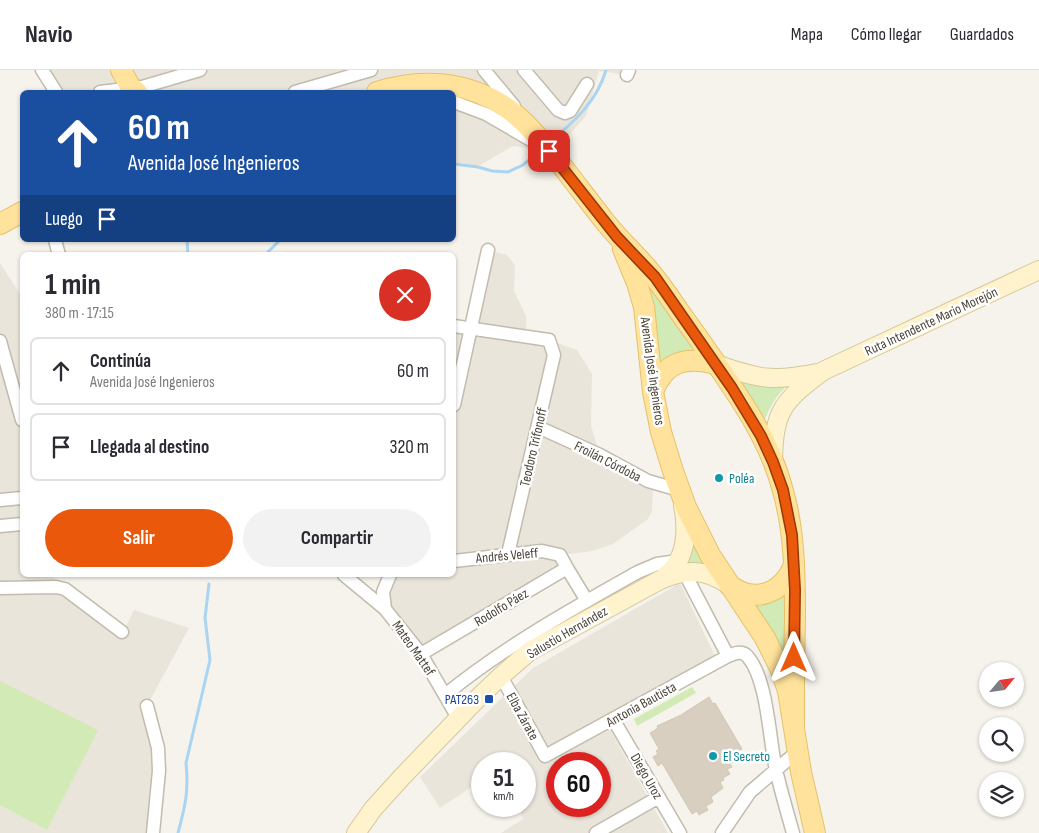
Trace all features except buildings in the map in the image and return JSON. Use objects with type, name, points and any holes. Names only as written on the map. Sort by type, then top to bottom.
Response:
[{"type":"main road","points":[[121,70],[132,90]]},
{"type":"main road","name":"Avenida José Ingenieros","points":[[384,90],[422,83],[444,84],[487,96],[504,106],[534,132],[617,237],[655,277],[716,364],[747,412],[773,462],[783,490],[788,512],[794,565],[794,723]]},
{"type":"main road","points":[[0,226],[20,213]]},
{"type":"main road","points":[[0,226],[20,222]]},
{"type":"main road","name":"Avenida José Ingenieros","points":[[617,237],[637,283],[644,307],[653,392],[665,445],[679,490],[702,539],[729,585],[765,638],[778,663],[786,683],[794,723]]},
{"type":"main road","points":[[653,392],[660,378],[674,365],[693,360],[716,364]]},
{"type":"main road","points":[[729,585],[738,592],[764,594],[786,580],[794,565]]},
{"type":"main road","points":[[794,723],[798,751],[816,833]]},
{"type":"street","points":[[42,70],[55,90]]},
{"type":"street","points":[[135,90],[200,70]]},
{"type":"street","points":[[302,90],[370,70]]},
{"type":"street","points":[[484,70],[534,132]]},
{"type":"street","points":[[524,70],[558,110],[565,113],[570,111],[587,84]]},
{"type":"street","points":[[456,103],[486,114],[549,151]]},
{"type":"street","points":[[456,395],[488,250]]},
{"type":"street","name":"Ruta Intendente Mario Morejón","points":[[823,371],[1039,270]]},
{"type":"street","points":[[456,326],[470,329]]},
{"type":"street","name":"Teodoro Trifonoff","points":[[470,329],[549,340],[554,355],[508,554]]},
{"type":"street","points":[[0,341],[5,376],[20,415]]},
{"type":"street","points":[[716,364],[750,376],[762,378],[790,378],[823,371]]},
{"type":"street","points":[[773,462],[776,424],[784,406],[798,390],[823,371]]},
{"type":"street","name":"Froilán Córdoba","points":[[538,427],[600,455],[648,481],[679,490]]},
{"type":"street","points":[[679,490],[686,527],[681,566],[733,654],[747,655],[754,666],[764,697],[776,769],[793,833]]},
{"type":"street","points":[[0,500],[20,498]]},
{"type":"street","points":[[0,526],[20,524]]},
{"type":"street","name":"Andrés Veleff","points":[[456,561],[542,551],[560,555],[567,568]]},
{"type":"street","points":[[445,695],[496,656],[536,630],[638,572],[657,564],[681,566],[705,573],[729,585]]},
{"type":"street","name":"Salustio Hernández","points":[[356,833],[372,810],[458,718],[501,676],[530,652],[660,580],[681,566]]},
{"type":"street","points":[[567,568],[587,601]]},
{"type":"street","name":"Rodolfo Páez","points":[[421,654],[567,568]]},
{"type":"street","points":[[346,577],[385,609]]},
{"type":"street","name":"Mateo Mattef","points":[[389,577],[383,592],[385,609],[421,654],[458,718]]},
{"type":"street","points":[[0,588],[56,587],[65,589],[122,632]]},
{"type":"street","name":"Antonia Bautista","points":[[545,756],[733,654]]},
{"type":"street","name":"Elba Zárate","points":[[501,676],[545,756]]},
{"type":"street","points":[[147,706],[158,748],[159,771],[153,833]]},
{"type":"street","name":"Diego Uroz","points":[[613,719],[680,833]]},
{"type":"street","points":[[722,833],[750,792],[798,751]]},
{"type":"street","points":[[596,833],[659,797]]},
{"type":"shaded area","points":[[42,70],[629,70],[627,75],[599,71],[586,116],[570,134],[549,151],[513,146],[477,167],[456,165],[456,90],[55,90]]},
{"type":"shaded area","points":[[488,250],[507,255],[515,265],[514,291],[526,316],[526,336],[549,340],[577,350],[592,374],[591,426],[600,455],[648,481],[653,490],[652,511],[648,519],[613,544],[592,551],[561,555],[567,568],[421,654],[385,609],[390,577],[456,577],[456,326],[469,329]]},
{"type":"shaded area","points":[[0,263],[20,294],[20,577],[54,577],[56,587],[123,632],[134,610],[189,628],[147,706],[154,727],[153,833],[0,833]]},
{"type":"shaded area","points":[[680,583],[715,656],[604,719],[668,833],[501,833],[523,819],[522,817],[536,817],[536,752],[471,752],[471,787],[440,808],[420,777],[533,668]]},
{"type":"green space","points":[[637,259],[701,354],[655,368]]},
{"type":"green space","points":[[728,372],[790,383],[774,402],[763,424]]},
{"type":"green space","points":[[692,533],[713,573],[684,562]]},
{"type":"green space","points":[[788,579],[790,681],[745,601]]},
{"type":"green space","points":[[0,681],[98,730],[47,830],[0,805]]},
{"type":"green space","points":[[692,687],[696,693],[637,726],[634,719]]},
{"type":"waterway","points":[[551,141],[577,118],[591,101],[606,70]]},
{"type":"waterway","points":[[456,164],[508,172],[523,165],[541,150]]},
{"type":"waterway","points":[[187,242],[188,252]]},
{"type":"waterway","points":[[268,252],[278,242]]},
{"type":"waterway","points":[[178,833],[186,799],[186,763],[210,660],[205,618],[209,584]]},
{"type":"place","name":"Poléa","points":[[719,478]]},
{"type":"place","name":"PAT263","points":[[489,699]]},
{"type":"place","name":"El Secreto","points":[[713,756]]},
{"type":"route","points":[[549,151],[617,237],[655,277],[732,388],[761,436],[779,476],[787,505],[792,535],[795,590],[794,658]]}]
